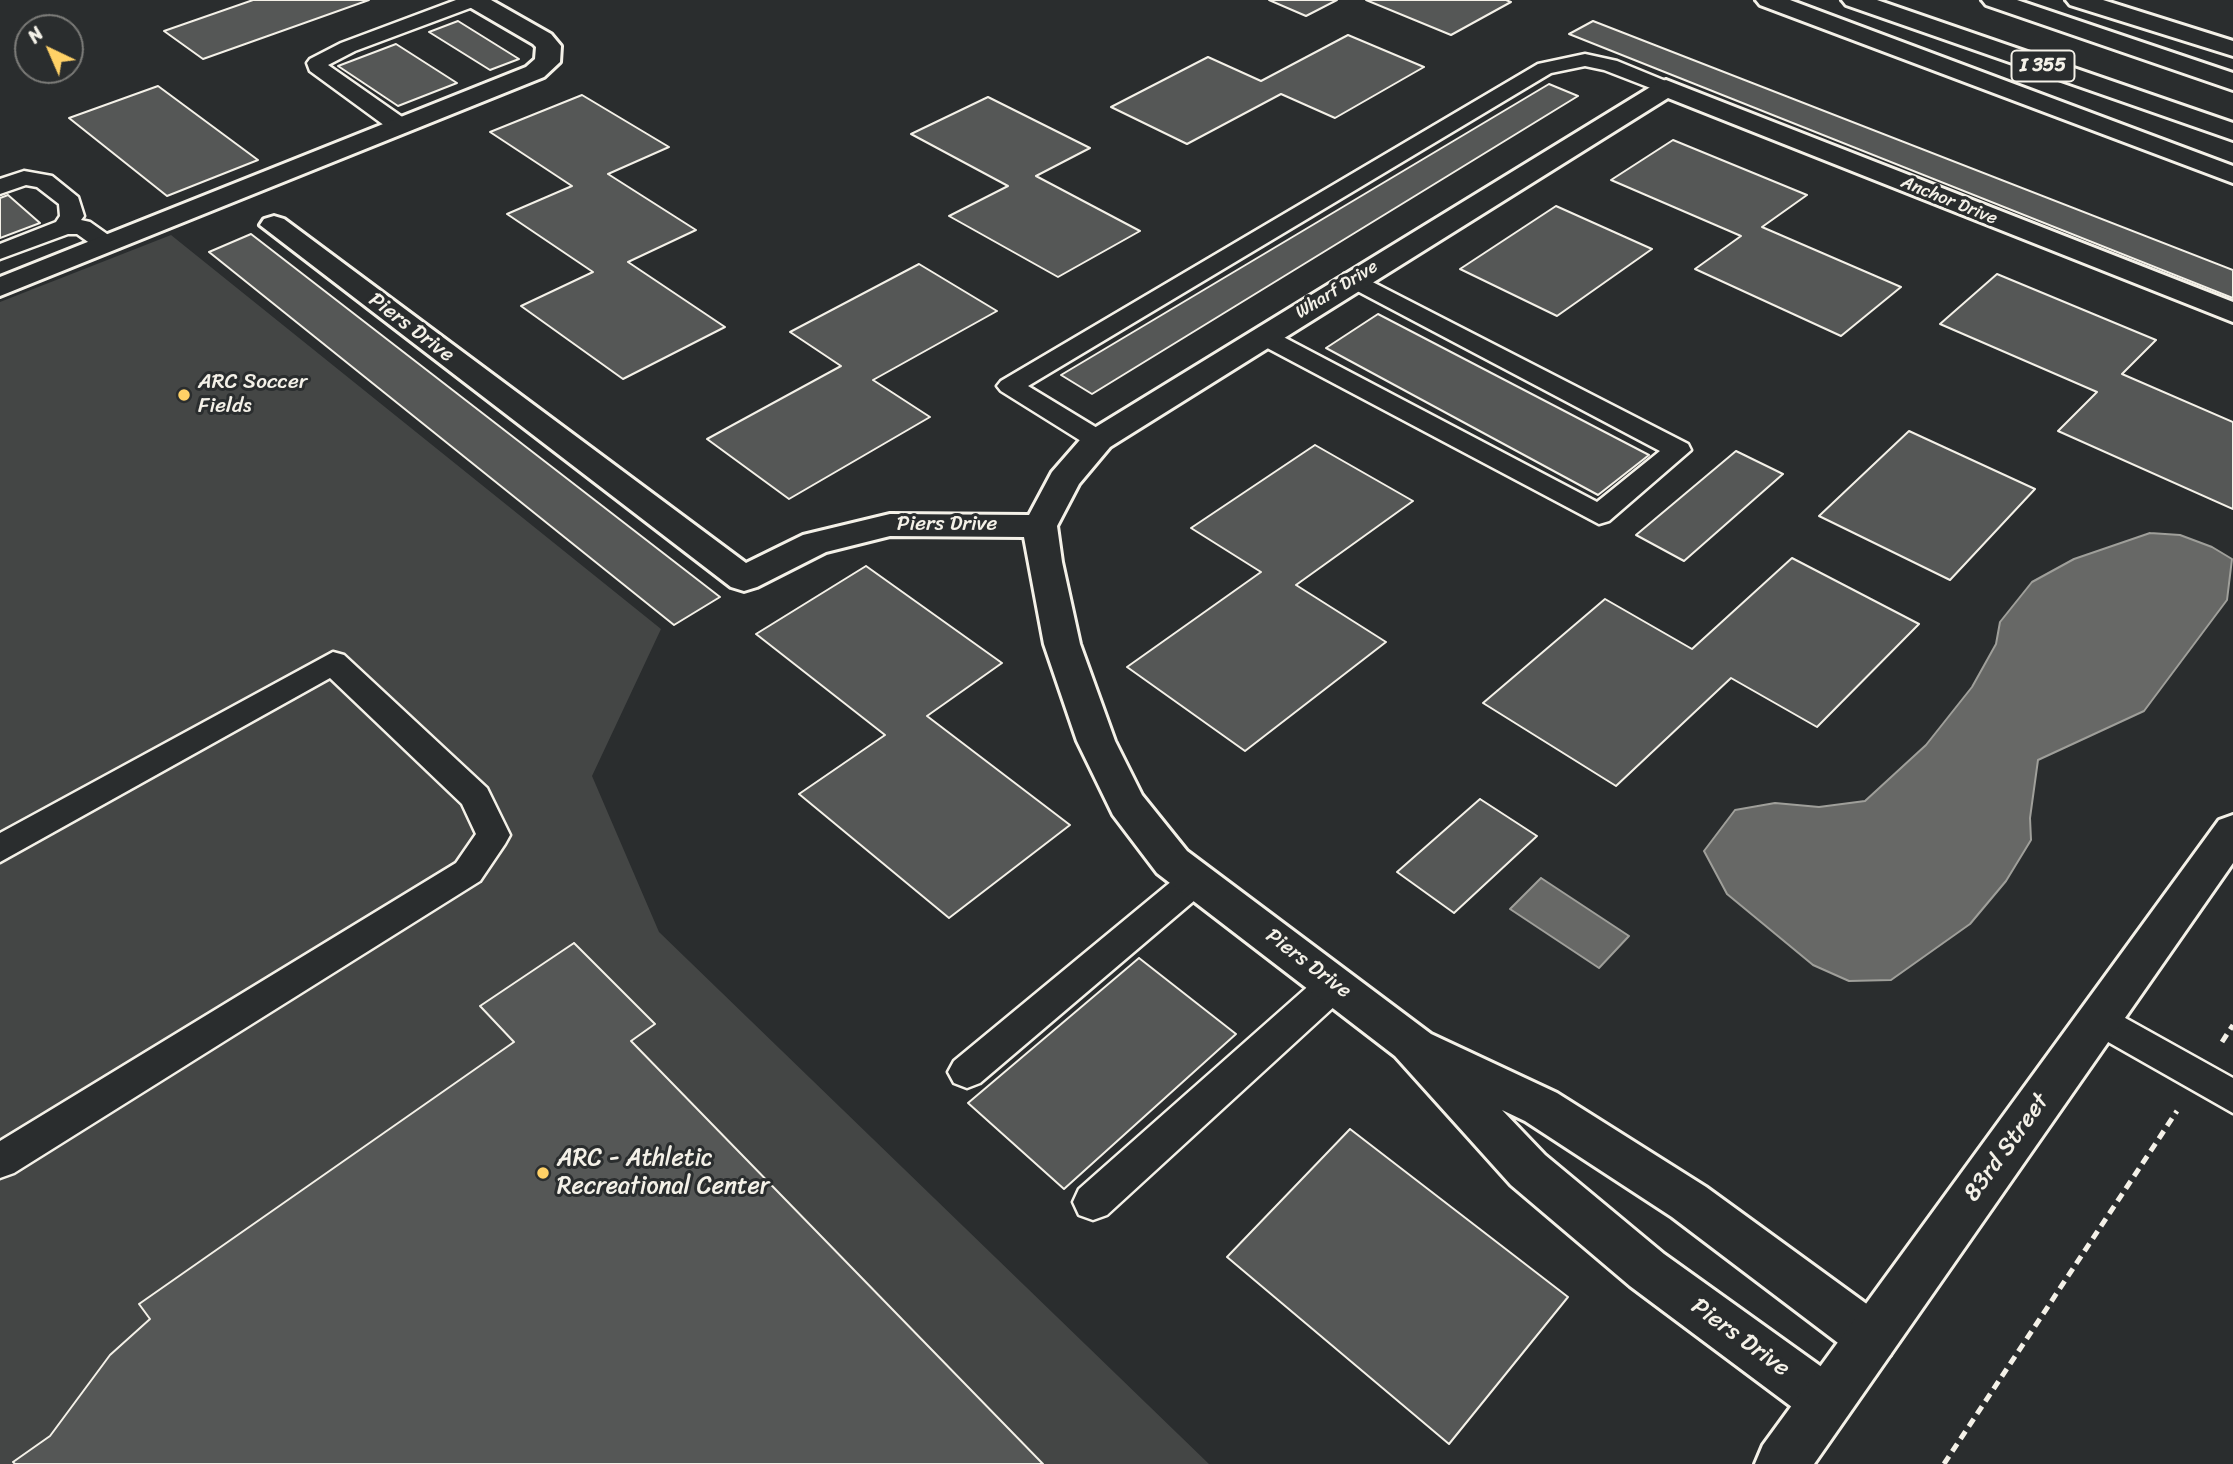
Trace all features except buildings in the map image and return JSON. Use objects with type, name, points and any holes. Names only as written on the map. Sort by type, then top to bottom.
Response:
[{"type":"main road","points":[[0,287],[535,72],[547,62],[549,46],[542,39],[474,0]]},
{"type":"main road","points":[[1768,0],[2233,175]]},
{"type":"main road","name":"I 355","points":[[1854,0],[2233,132]]},
{"type":"main road","name":"I 355","points":[[1994,0],[2233,82]]},
{"type":"main road","points":[[2078,0],[2233,49]]},
{"type":"main road","name":"Wharf Drive","points":[[1040,526],[1065,480],[1098,440],[1353,279],[1666,88]]},
{"type":"main road","name":"Anchor Drive","points":[[1666,88],[2233,313]]},
{"type":"main road","name":"Piers Drive","points":[[274,225],[744,579],[815,543],[890,525],[1040,526],[1044,562],[1062,644],[1096,741],[1127,804],[1172,862],[1411,1043],[1528,1170],[1647,1270],[1826,1401]]},
{"type":"main road","name":"83rd Street","points":[[1782,1464],[2233,831]]},
{"type":"main road","name":"Piers Drive","points":[[1411,1043],[1541,1107],[1689,1202],[1872,1338]]},
{"type":"lane","points":[[400,126],[320,71],[317,63],[348,47],[474,0]]},
{"type":"lane","points":[[1098,440],[1010,386],[1545,68],[1585,60],[1610,65],[1666,88]]},
{"type":"lane","points":[[0,187],[24,178],[44,181],[70,202],[72,216],[65,227]]},
{"type":"lane","points":[[0,252],[65,227],[82,227],[106,244]]},
{"type":"lane","points":[[1263,336],[1599,515],[1678,450],[1353,279]]},
{"type":"lane","points":[[0,849],[333,663],[475,797],[493,835],[468,872],[0,1161]]},
{"type":"lane","points":[[967,1072],[1196,880]]},
{"type":"lane","points":[[1093,1202],[1335,985]]},
{"type":"lane","points":[[2100,1019],[2200,1075],[2233,1097]]},
{"type":"path","points":[[1944,1464],[2233,1026]]},
{"type":"shaded area","points":[[171,235],[661,629],[592,776],[659,932],[1209,1464],[0,1464],[0,302]]},
{"type":"shaded area","points":[[2150,533],[2180,535],[2212,547],[2232,559],[2227,600],[2144,711],[2038,760],[2030,818],[2031,840],[2006,881],[1970,924],[1891,980],[1849,981],[1813,965],[1727,894],[1704,851],[1735,810],[1775,803],[1819,807],[1865,801],[1926,745],[1972,687],[1996,644],[2000,622],[2032,582],[2074,559]]},
{"type":"shaded area","points":[[1541,878],[1629,936],[1599,968],[1510,909]]},
{"type":"place","name":"ARC Soccer Fields","points":[[184,395]]},
{"type":"place","name":"ARC - Athletic Recreational Center","points":[[543,1173]]}]
